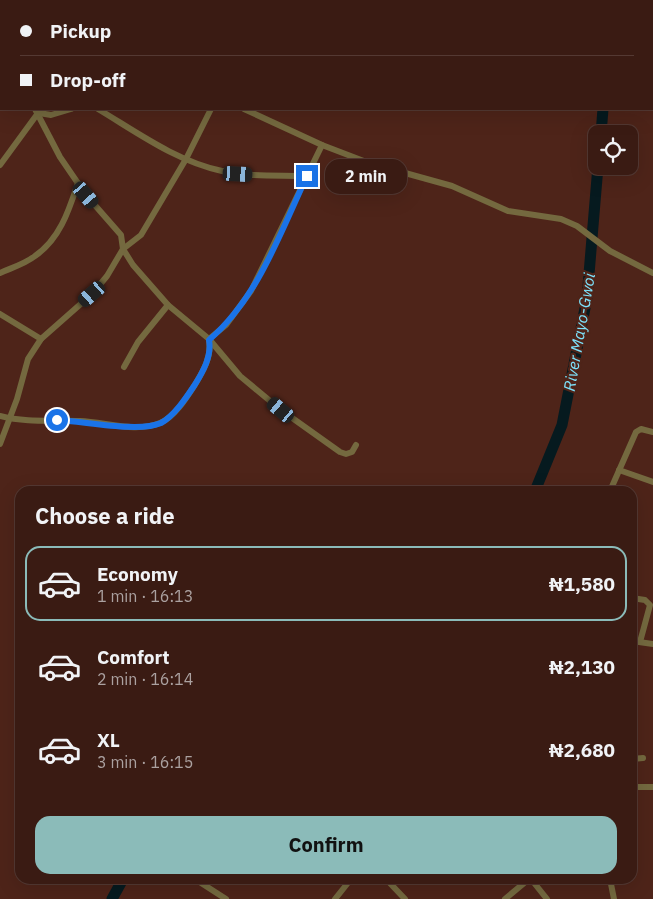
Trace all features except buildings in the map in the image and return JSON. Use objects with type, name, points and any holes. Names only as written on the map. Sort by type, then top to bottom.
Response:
[{"type":"street","points":[[39,110],[51,115],[68,110]]},
{"type":"street","points":[[0,165],[39,110]]},
{"type":"street","points":[[39,110],[50,139],[78,183],[121,235],[124,249],[133,265],[168,306],[209,340],[240,376],[281,410],[333,448],[346,454],[352,452],[356,445]]},
{"type":"street","points":[[100,110],[164,150],[200,165],[238,174],[307,176]]},
{"type":"street","points":[[0,444],[18,399],[28,359],[42,339],[92,294],[124,249],[141,235],[186,159],[210,110]]},
{"type":"street","points":[[246,110],[322,145],[388,169],[452,186],[508,211],[561,219],[577,226],[610,251],[653,273]]},
{"type":"street","points":[[209,340],[226,325],[251,291],[322,145]]},
{"type":"street","points":[[0,274],[34,257],[49,245],[62,225],[78,183]]},
{"type":"street","points":[[124,367],[138,342],[168,306]]},
{"type":"street","points":[[0,314],[42,339]]},
{"type":"street","points":[[0,416],[86,421],[129,426],[146,426],[162,422],[188,396],[205,368],[210,346],[209,340]]},
{"type":"street","points":[[612,486],[636,432],[641,428],[653,432]]},
{"type":"street","points":[[619,470],[653,482]]},
{"type":"street","points":[[637,599],[645,600],[650,606],[637,639]]},
{"type":"street","points":[[637,642],[653,644]]},
{"type":"street","points":[[637,759],[644,758]]},
{"type":"street","points":[[637,787],[653,787]]},
{"type":"street","points":[[203,884],[226,899]]},
{"type":"street","points":[[335,899],[347,884]]},
{"type":"street","points":[[391,884],[405,899]]},
{"type":"street","points":[[505,899],[524,884]]},
{"type":"street","points":[[534,884],[547,899]]},
{"type":"street","points":[[611,884],[614,899]]},
{"type":"waterway","name":"River Mayo-Gwoi","points":[[602,125],[603,110]]},
{"type":"waterway","name":"River Mayo-Gwoi","points":[[537,486],[562,425],[587,298],[597,175]]},
{"type":"waterway","name":"River Mayo-Gwoi","points":[[112,899],[120,884]]},
{"type":"route","points":[[57,420],[146,426],[162,422],[174,412],[188,396],[205,368],[210,346],[209,340],[226,325],[251,291],[307,176]]}]
